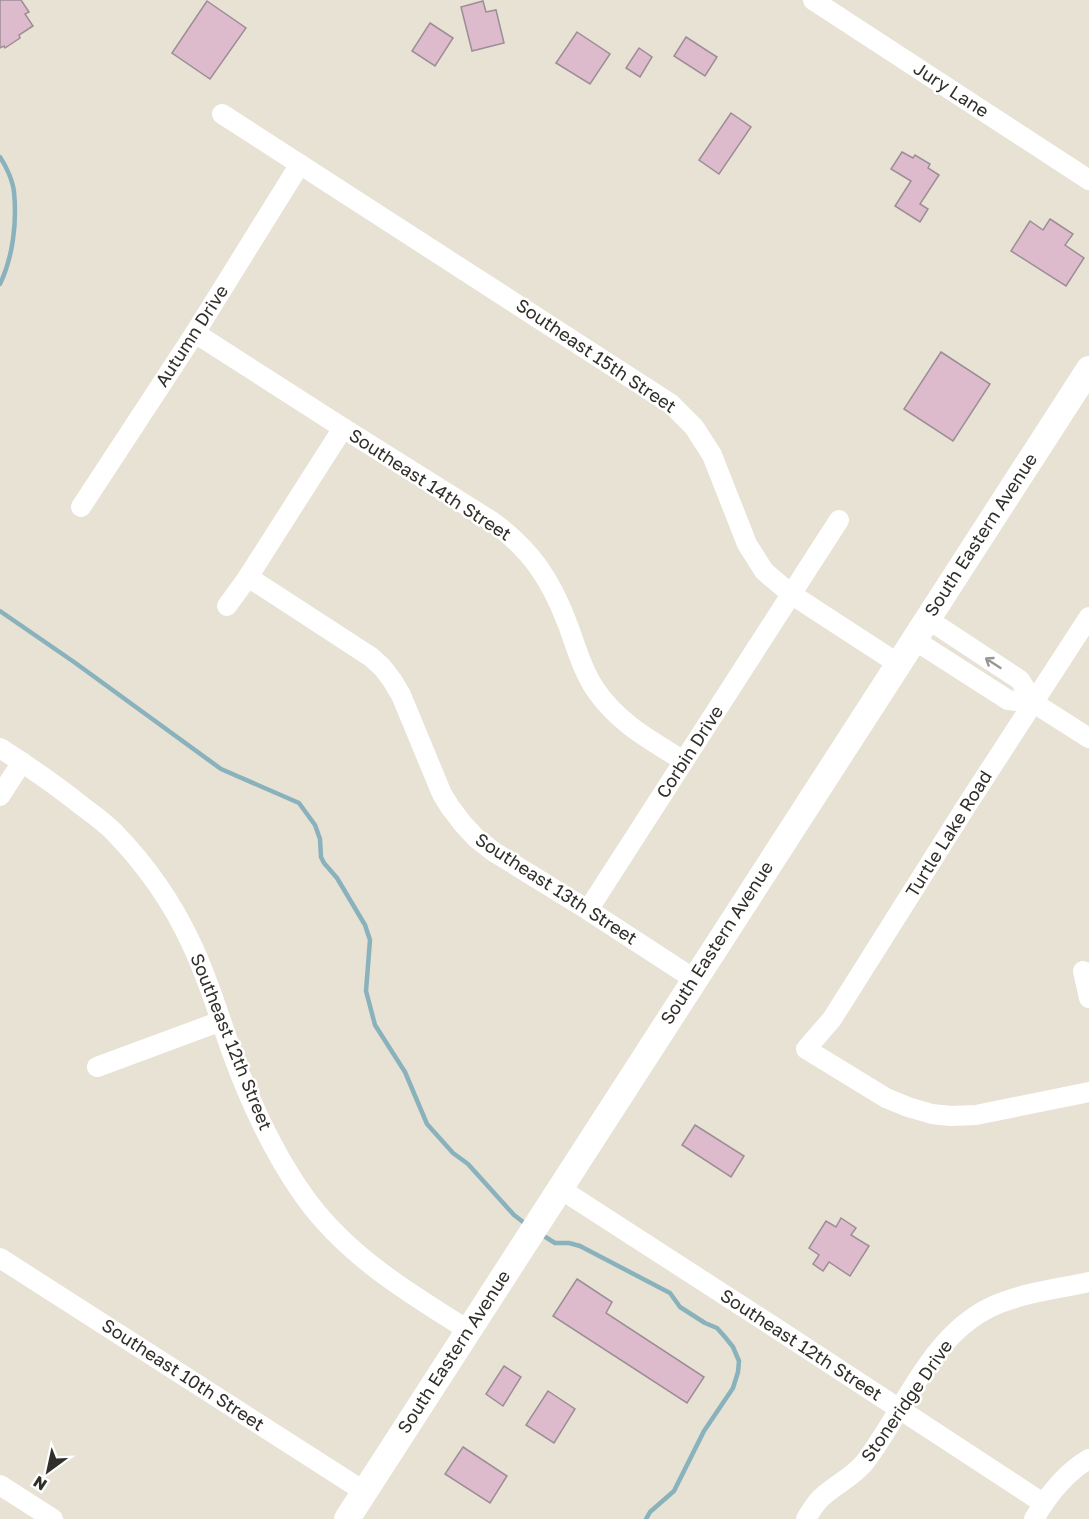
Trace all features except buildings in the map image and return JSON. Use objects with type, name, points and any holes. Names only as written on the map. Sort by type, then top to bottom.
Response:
[{"type":"main road","name":"South Eastern Avenue","points":[[348,1519],[532,1229],[1089,369]]},
{"type":"street","name":"Jury Lane","points":[[813,0],[1089,180]]},
{"type":"street","name":"Southeast 15th Street","points":[[222,114],[671,404],[694,427],[712,455],[747,544],[764,571],[791,594],[897,663]]},
{"type":"street","name":"Autumn Drive","points":[[81,507],[195,333],[300,164]]},
{"type":"street","name":"Southeast 14th Street","points":[[195,333],[493,522],[518,542],[552,586],[583,669],[601,697],[620,718],[684,761]]},
{"type":"street","points":[[227,606],[343,428]]},
{"type":"street","name":"Corbin Drive","points":[[588,910],[839,520]]},
{"type":"street","name":"Southeast 13th Street","points":[[248,577],[358,647],[382,667],[401,695],[442,794],[476,838],[494,852],[694,979]]},
{"type":"street","name":"Turtle Lake Road","points":[[1089,617],[832,1019],[806,1049],[886,1098],[932,1114],[976,1115],[1089,1092]]},
{"type":"street","points":[[920,628],[1008,700],[1034,703],[1089,738]]},
{"type":"street","name":"Southeast 12th Street","points":[[0,748],[70,796],[113,830],[149,873],[176,914],[192,944],[250,1099],[267,1136],[304,1197],[348,1247],[370,1265],[468,1330]]},
{"type":"street","points":[[0,796],[22,762]]},
{"type":"street","points":[[1083,971],[1089,998]]},
{"type":"street","points":[[97,1067],[221,1021]]},
{"type":"street","name":"Southeast 12th Street","points":[[559,1188],[899,1410],[1038,1511]]},
{"type":"street","name":"Southeast 10th Street","points":[[0,1258],[365,1492]]},
{"type":"street","name":"Stoneridge Drive","points":[[806,1519],[823,1496],[859,1469],[940,1349],[958,1329],[976,1315],[993,1306],[1089,1282]]},
{"type":"street","points":[[1038,1511],[1063,1479],[1089,1459]]},
{"type":"street","points":[[0,1485],[53,1519]]},
{"type":"waterway","points":[[0,157],[12,183],[15,215],[11,251],[0,284]]},
{"type":"waterway","points":[[0,611],[221,769],[299,803],[315,825],[324,863],[337,878],[365,925],[370,940],[366,991],[375,1025],[405,1072],[427,1124],[453,1153],[468,1164],[514,1215],[527,1225]]},
{"type":"waterway","points":[[539,1233],[555,1243],[580,1246],[670,1293],[680,1307],[717,1328],[733,1347],[739,1361],[733,1388],[704,1431],[674,1491],[650,1512],[646,1519]]}]
